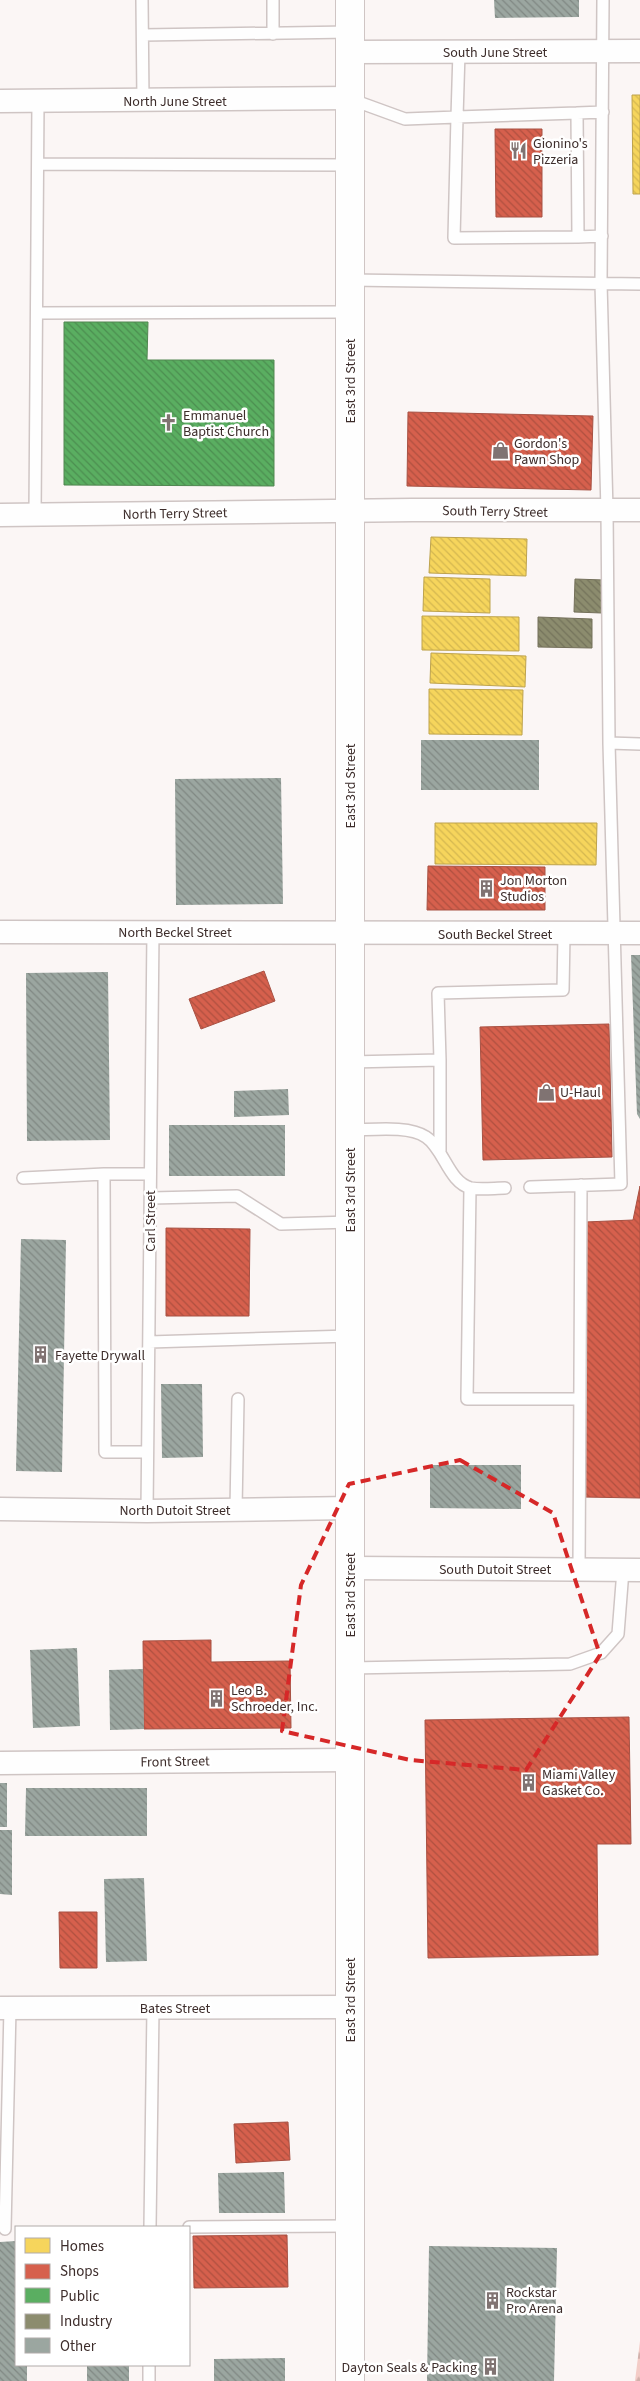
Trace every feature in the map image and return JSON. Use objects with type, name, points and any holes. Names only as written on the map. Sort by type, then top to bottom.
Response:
[{"type":"main road","name":"East 3rd Street","points":[[350,0],[350,2381]]},
{"type":"street","name":"South June Street","points":[[350,42],[459,52],[640,52]]},
{"type":"street","name":"North June Street","points":[[0,101],[350,98]]},
{"type":"street","name":"South Terry Street","points":[[350,511],[640,510]]},
{"type":"street","name":"North Terry Street","points":[[0,515],[350,511]]},
{"type":"street","name":"North Beckel Street","points":[[0,932],[153,931],[350,934]]},
{"type":"street","name":"South Beckel Street","points":[[350,934],[640,933]]},
{"type":"street","name":"North Dutoit Street","points":[[0,1508],[147,1511],[350,1508]]},
{"type":"street","name":"South Dutoit Street","points":[[350,1568],[631,1570]]},
{"type":"street","name":"Front Street","points":[[0,1763],[350,1760]]},
{"type":"street","name":"Bates Street","points":[[5,2008],[350,2007]]},
{"type":"lane","points":[[142,0],[143,101]]},
{"type":"lane","points":[[273,0],[273,34]]},
{"type":"lane","points":[[530,1187],[621,1184],[609,743],[608,511],[601,283],[602,0]]},
{"type":"lane","points":[[143,35],[273,34],[350,42]]},
{"type":"lane","points":[[459,52],[454,238],[602,236]]},
{"type":"lane","points":[[350,98],[405,119],[603,112]]},
{"type":"lane","points":[[35,515],[38,101]]},
{"type":"lane","points":[[577,113],[578,237]]},
{"type":"lane","points":[[38,164],[350,165]]},
{"type":"lane","points":[[350,280],[640,284]]},
{"type":"lane","points":[[37,313],[350,312]]},
{"type":"lane","points":[[609,743],[640,744]]},
{"type":"lane","name":"Carl Street","points":[[147,1511],[153,931]]},
{"type":"lane","points":[[440,1151],[438,993],[563,990],[564,934]]},
{"type":"lane","points":[[350,1062],[440,1060]]},
{"type":"lane","points":[[350,1130],[403,1130],[426,1136],[440,1151],[455,1177],[470,1188],[506,1188]]},
{"type":"lane","points":[[104,1174],[105,1452],[147,1452]]},
{"type":"lane","points":[[22,1178],[150,1174]]},
{"type":"lane","points":[[579,1570],[581,1185]]},
{"type":"lane","points":[[470,1188],[467,1399],[580,1399]]},
{"type":"lane","points":[[150,1198],[237,1196],[281,1224],[350,1222]]},
{"type":"lane","points":[[149,1342],[350,1336]]},
{"type":"lane","points":[[236,1510],[238,1399]]},
{"type":"lane","points":[[350,1668],[570,1664],[601,1653],[618,1634],[631,1570]]},
{"type":"lane","points":[[5,2008],[7,2229]]},
{"type":"lane","points":[[150,2226],[153,2008]]},
{"type":"lane","points":[[190,2227],[350,2226]]},
{"type":"lane","points":[[149,2366],[149,2381]]},
{"type":"highlighted area","points":[[460,1460],[553,1513],[600,1655],[526,1770],[410,1760],[282,1731],[301,1585],[349,1484]]},
{"type":"green space","points":[[640,2341],[640,2381],[635,2381]]},
{"type":"building: Homes","points":[[632,95],[640,95],[640,194],[633,194]]},
{"type":"building: Homes","points":[[431,537],[527,539],[526,576],[429,573]]},
{"type":"building: Homes","points":[[424,577],[490,579],[490,613],[423,611]]},
{"type":"building: Homes","points":[[422,616],[519,617],[519,651],[422,650]]},
{"type":"building: Homes","points":[[431,653],[526,656],[525,687],[430,683]]},
{"type":"building: Homes","points":[[429,689],[523,690],[522,735],[429,734]]},
{"type":"building: Homes","points":[[435,823],[597,823],[596,865],[435,864]]},
{"type":"building: Shops","name":"Gionino's Pizzeria","points":[[495,129],[542,129],[542,217],[496,217]]},
{"type":"building: Shops","name":"Gordon's Pawn Shop","points":[[408,412],[593,416],[591,490],[407,486]]},
{"type":"building: Shops","name":"Jon Morton Studios","points":[[428,866],[545,867],[545,910],[427,910]]},
{"type":"building: Shops","points":[[264,971],[275,1001],[201,1029],[189,999]]},
{"type":"building: Shops","name":"U-Haul","points":[[609,1024],[612,1157],[483,1160],[480,1027]]},
{"type":"building: Shops","points":[[640,1186],[640,1498],[582,1497],[585,1222],[633,1220]]},
{"type":"building: Shops","points":[[166,1228],[250,1229],[249,1316],[166,1316]]},
{"type":"building: Shops","name":"Leo B. Schroeder, Inc.","points":[[211,1640],[211,1662],[290,1661],[291,1728],[144,1729],[143,1641]]},
{"type":"building: Shops","name":"Miami Valley Gasket Co.","points":[[629,1717],[631,1844],[597,1844],[598,1955],[428,1958],[425,1720]]},
{"type":"building: Shops","points":[[59,1912],[97,1912],[97,1968],[60,1968]]},
{"type":"building: Shops","points":[[288,2122],[290,2160],[236,2163],[234,2124]]},
{"type":"building: Shops","points":[[287,2235],[288,2287],[194,2288],[193,2236]]},
{"type":"building: Public","name":"Emmanuel Baptist Church","points":[[64,322],[148,322],[147,360],[274,360],[274,486],[64,485]]},
{"type":"building: Industry","points":[[575,579],[604,580],[602,613],[574,612]]},
{"type":"building: Industry","points":[[538,617],[592,619],[592,648],[538,647]]},
{"type":"building: Other","points":[[494,0],[579,0],[579,17],[495,18]]},
{"type":"building: Other","points":[[421,740],[539,740],[539,790],[421,790]]},
{"type":"building: Other","points":[[281,778],[283,904],[176,905],[175,779]]},
{"type":"building: Other","points":[[631,955],[640,955],[640,1119],[637,1114]]},
{"type":"building: Other","points":[[108,972],[110,1140],[27,1141],[26,973]]},
{"type":"building: Other","points":[[288,1089],[289,1115],[234,1117],[234,1091]]},
{"type":"building: Other","points":[[169,1125],[285,1125],[285,1176],[169,1176]]},
{"type":"building: Other","name":"Fayette Drywall","points":[[21,1239],[66,1240],[62,1472],[16,1471]]},
{"type":"building: Other","points":[[161,1384],[202,1384],[203,1457],[162,1458]]},
{"type":"building: Other","points":[[430,1465],[521,1465],[521,1509],[430,1508]]},
{"type":"building: Other","points":[[77,1648],[80,1726],[33,1728],[30,1650]]},
{"type":"building: Other","points":[[143,1669],[144,1729],[110,1730],[109,1670]]},
{"type":"building: Other","points":[[0,1783],[7,1783],[7,1827],[0,1827]]},
{"type":"building: Other","points":[[26,1788],[147,1788],[147,1836],[25,1836]]},
{"type":"building: Other","points":[[0,1830],[12,1830],[12,1895],[0,1894]]},
{"type":"building: Other","points":[[144,1878],[147,1961],[106,1962],[104,1879]]},
{"type":"building: Other","points":[[284,2172],[285,2213],[219,2213],[218,2173]]},
{"type":"building: Other","points":[[15,2241],[15,2366],[27,2366],[27,2381],[0,2381],[0,2242]]},
{"type":"building: Other","name":"Rockstar Pro Arena","points":[[429,2246],[557,2248],[554,2381],[427,2381]]},
{"type":"building: Other","points":[[285,2358],[285,2381],[214,2381],[214,2359]]},
{"type":"building: Other","points":[[87,2366],[129,2366],[129,2381],[87,2381]]},
{"type":"place","name":"Gionino's Pizzeria","points":[[519,151]]},
{"type":"place","name":"Emmanuel Baptist Church","points":[[169,423]]},
{"type":"place","name":"Gordon's Pawn Shop","points":[[500,451]]},
{"type":"place","name":"Jon Morton Studios","points":[[486,888]]},
{"type":"place","name":"U-Haul","points":[[546,1092]]},
{"type":"place","name":"Fayette Drywall","points":[[41,1355]]},
{"type":"place","name":"Leo B. Schroeder, Inc.","points":[[217,1698]]},
{"type":"place","name":"Miami Valley Gasket Co.","points":[[528,1782]]},
{"type":"place","name":"Rockstar Pro Arena","points":[[492,2300]]},
{"type":"place","name":"Dayton Seals & Packing","points":[[491,2367]]}]
